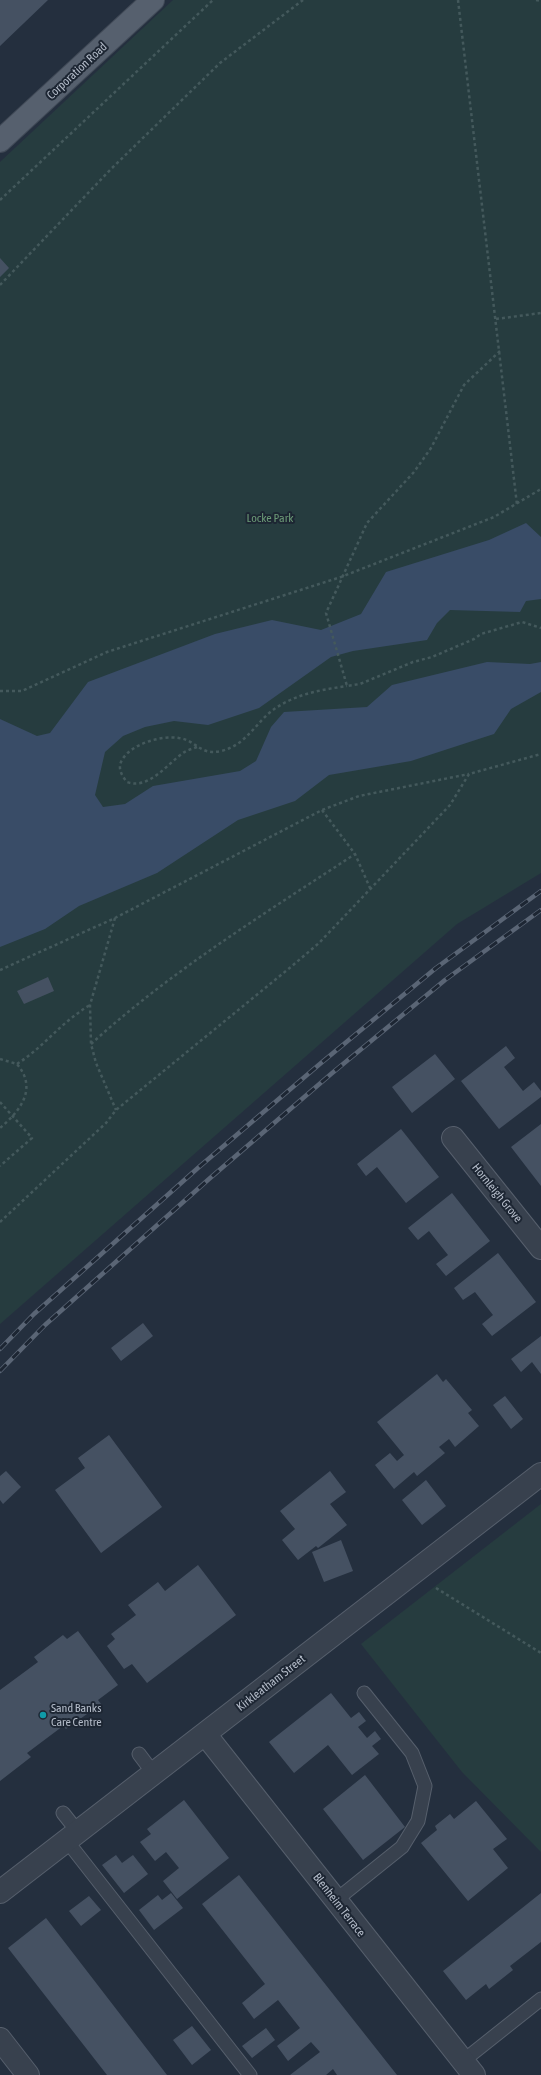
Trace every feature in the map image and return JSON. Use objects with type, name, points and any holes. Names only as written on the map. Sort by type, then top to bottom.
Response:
[{"type":"main road","name":"Corporation Road","points":[[0,141],[153,0]]},
{"type":"street","name":"Hornleigh Grove","points":[[453,1138],[541,1248]]},
{"type":"street","name":"Kirkleatham Street","points":[[0,1892],[541,1474]]},
{"type":"street","name":"Blenheim Terrace","points":[[205,1734],[469,2068]]},
{"type":"street","points":[[0,2039],[28,2075]]},
{"type":"lane","points":[[336,1900],[402,1847],[418,1821],[425,1786],[412,1753],[364,1693]]},
{"type":"lane","points":[[139,1754],[154,1774]]},
{"type":"lane","points":[[63,1813],[73,1836],[250,2075]]},
{"type":"lane","points":[[469,2068],[541,1999]]},
{"type":"path","points":[[0,200],[213,0]]},
{"type":"path","points":[[0,285],[110,169],[220,63],[302,0]]},
{"type":"path","points":[[458,0],[517,505]]},
{"type":"path","points":[[536,0],[541,1]]},
{"type":"path","points":[[496,319],[541,313]]},
{"type":"path","points":[[347,686],[342,661],[326,613],[341,577],[367,523],[414,472],[431,448],[464,385],[500,351]]},
{"type":"path","points":[[0,691],[22,691],[107,652],[341,577],[494,517],[517,505],[541,489]]},
{"type":"path","points":[[197,747],[182,753],[167,768],[144,782],[137,784],[127,782],[121,774],[121,762],[125,755],[149,741],[180,738],[197,747],[204,752],[220,751],[237,745],[268,714],[281,705],[316,691],[360,684],[413,662],[432,657],[474,639],[481,634],[522,622],[541,628]]},
{"type":"path","points":[[0,970],[115,918],[322,810],[359,796],[470,774],[541,754]]},
{"type":"path","points":[[0,1222],[106,1123],[116,1110],[319,943],[450,805],[470,774]]},
{"type":"path","points":[[322,810],[354,854],[370,888]]},
{"type":"path","points":[[91,1044],[157,987],[222,941],[354,854]]},
{"type":"path","points":[[115,918],[90,1005],[91,1044],[96,1063],[116,1110]]},
{"type":"path","points":[[17,1064],[35,1053],[54,1032],[73,1015],[90,1005]]},
{"type":"path","points":[[0,1059],[17,1064],[27,1081],[25,1095],[20,1107],[0,1128]]},
{"type":"path","points":[[0,1102],[32,1138],[0,1166]]},
{"type":"path","points":[[419,1568],[436,1588],[541,1653]]},
{"type":"green space","name":"Locke Park","points":[[173,0],[541,0],[541,873],[457,924],[0,1324],[0,162]]},
{"type":"green space","points":[[541,1504],[541,1852],[462,1772],[361,1644]]},
{"type":"water","points":[[526,523],[541,537],[541,599],[526,601],[520,612],[450,610],[437,623],[427,640],[353,651],[331,657],[259,708],[208,725],[174,721],[145,727],[123,736],[105,752],[95,795],[103,807],[125,804],[153,786],[240,771],[256,761],[271,727],[284,712],[367,707],[392,685],[487,662],[530,664],[541,662],[541,692],[511,709],[494,734],[411,761],[329,775],[295,801],[238,820],[157,873],[79,906],[45,929],[0,947],[0,719],[37,736],[50,733],[88,682],[215,634],[272,620],[321,630],[361,614],[386,572],[489,540]]},
{"type":"building","points":[[0,0],[48,0],[0,46]]},
{"type":"building","points":[[0,258],[9,268],[0,277]]},
{"type":"building","points":[[48,977],[54,991],[24,1004],[17,991]]},
{"type":"building","points":[[506,1046],[515,1058],[504,1067],[523,1091],[534,1082],[541,1091],[541,1097],[499,1129],[461,1081]]},
{"type":"building","points":[[435,1054],[455,1079],[412,1113],[392,1087]]},
{"type":"building","points":[[541,1124],[541,1186],[511,1147]]},
{"type":"building","points":[[401,1129],[439,1177],[406,1203],[377,1167],[366,1176],[357,1164]]},
{"type":"building","points":[[452,1193],[490,1241],[446,1276],[436,1264],[448,1255],[429,1231],[418,1240],[408,1228]]},
{"type":"building","points":[[498,1253],[536,1302],[492,1336],[482,1324],[493,1315],[475,1292],[463,1300],[454,1288]]},
{"type":"building","points":[[143,1323],[153,1336],[121,1361],[111,1348]]},
{"type":"building","points":[[541,1336],[541,1374],[532,1362],[521,1372],[511,1359]]},
{"type":"building","points":[[437,1374],[443,1382],[446,1379],[472,1410],[468,1413],[479,1426],[455,1447],[449,1439],[439,1447],[445,1453],[417,1476],[414,1472],[394,1489],[375,1465],[390,1453],[397,1461],[404,1455],[377,1422]]},
{"type":"building","points":[[505,1396],[523,1419],[511,1429],[493,1405]]},
{"type":"building","points":[[109,1435],[162,1507],[101,1553],[55,1490],[85,1468],[78,1458]]},
{"type":"building","points":[[6,1471],[21,1487],[3,1504],[0,1500],[0,1476]]},
{"type":"building","points":[[330,1471],[346,1492],[330,1504],[347,1525],[318,1548],[316,1546],[298,1560],[282,1540],[295,1529],[280,1511]]},
{"type":"building","points":[[426,1480],[446,1506],[422,1525],[402,1500]]},
{"type":"building","points":[[341,1540],[353,1571],[324,1582],[312,1552]]},
{"type":"building","points":[[198,1565],[236,1615],[147,1683],[132,1664],[124,1669],[107,1646],[115,1639],[111,1634],[136,1615],[128,1605],[158,1582],[165,1591]]},
{"type":"building","name":"Sand Banks Care Centre","points":[[78,1631],[118,1685],[98,1700],[101,1704],[66,1729],[63,1726],[27,1753],[31,1757],[0,1781],[0,1690],[38,1662],[34,1657],[63,1635],[67,1639]]},
{"type":"building","points":[[331,1693],[351,1718],[359,1712],[366,1721],[358,1727],[367,1738],[375,1731],[381,1739],[372,1746],[379,1754],[352,1775],[328,1745],[294,1773],[269,1742]]},
{"type":"building","points":[[365,1775],[405,1827],[363,1860],[323,1809]]},
{"type":"building","points":[[184,1800],[229,1858],[177,1899],[163,1881],[179,1868],[166,1852],[155,1861],[140,1842],[151,1834],[147,1829]]},
{"type":"building","points":[[476,1801],[507,1839],[493,1849],[508,1868],[468,1901],[421,1843],[437,1830],[435,1826],[450,1814],[454,1819]]},
{"type":"building","points":[[116,1855],[122,1863],[133,1855],[148,1874],[124,1893],[102,1865]]},
{"type":"building","points":[[239,1875],[397,2075],[337,2075],[333,2069],[326,2075],[290,2075],[320,2052],[311,2042],[288,2061],[277,2046],[300,2028],[278,2000],[254,2019],[242,2003],[265,1984],[202,1904]]},
{"type":"building","points":[[171,1893],[183,1908],[154,1930],[139,1910],[158,1895],[162,1900]]},
{"type":"building","points":[[541,1893],[541,1942],[510,1966],[513,1970],[489,1989],[486,1984],[466,2000],[443,1971]]},
{"type":"building","points":[[89,1896],[101,1910],[81,1926],[69,1911]]},
{"type":"building","points":[[46,1918],[167,2075],[107,2075],[8,1948]]},
{"type":"building","points":[[192,2026],[211,2050],[192,2065],[173,2040]]},
{"type":"building","points":[[266,2028],[275,2040],[252,2058],[242,2046]]},
{"type":"railway","points":[[0,1349],[34,1314],[199,1167],[321,1063],[436,968],[541,891]]},
{"type":"railway","points":[[0,1371],[45,1325],[209,1179],[331,1074],[445,980],[541,910]]},
{"type":"place","name":"Sand Banks Care Centre","points":[[43,1715]]}]
